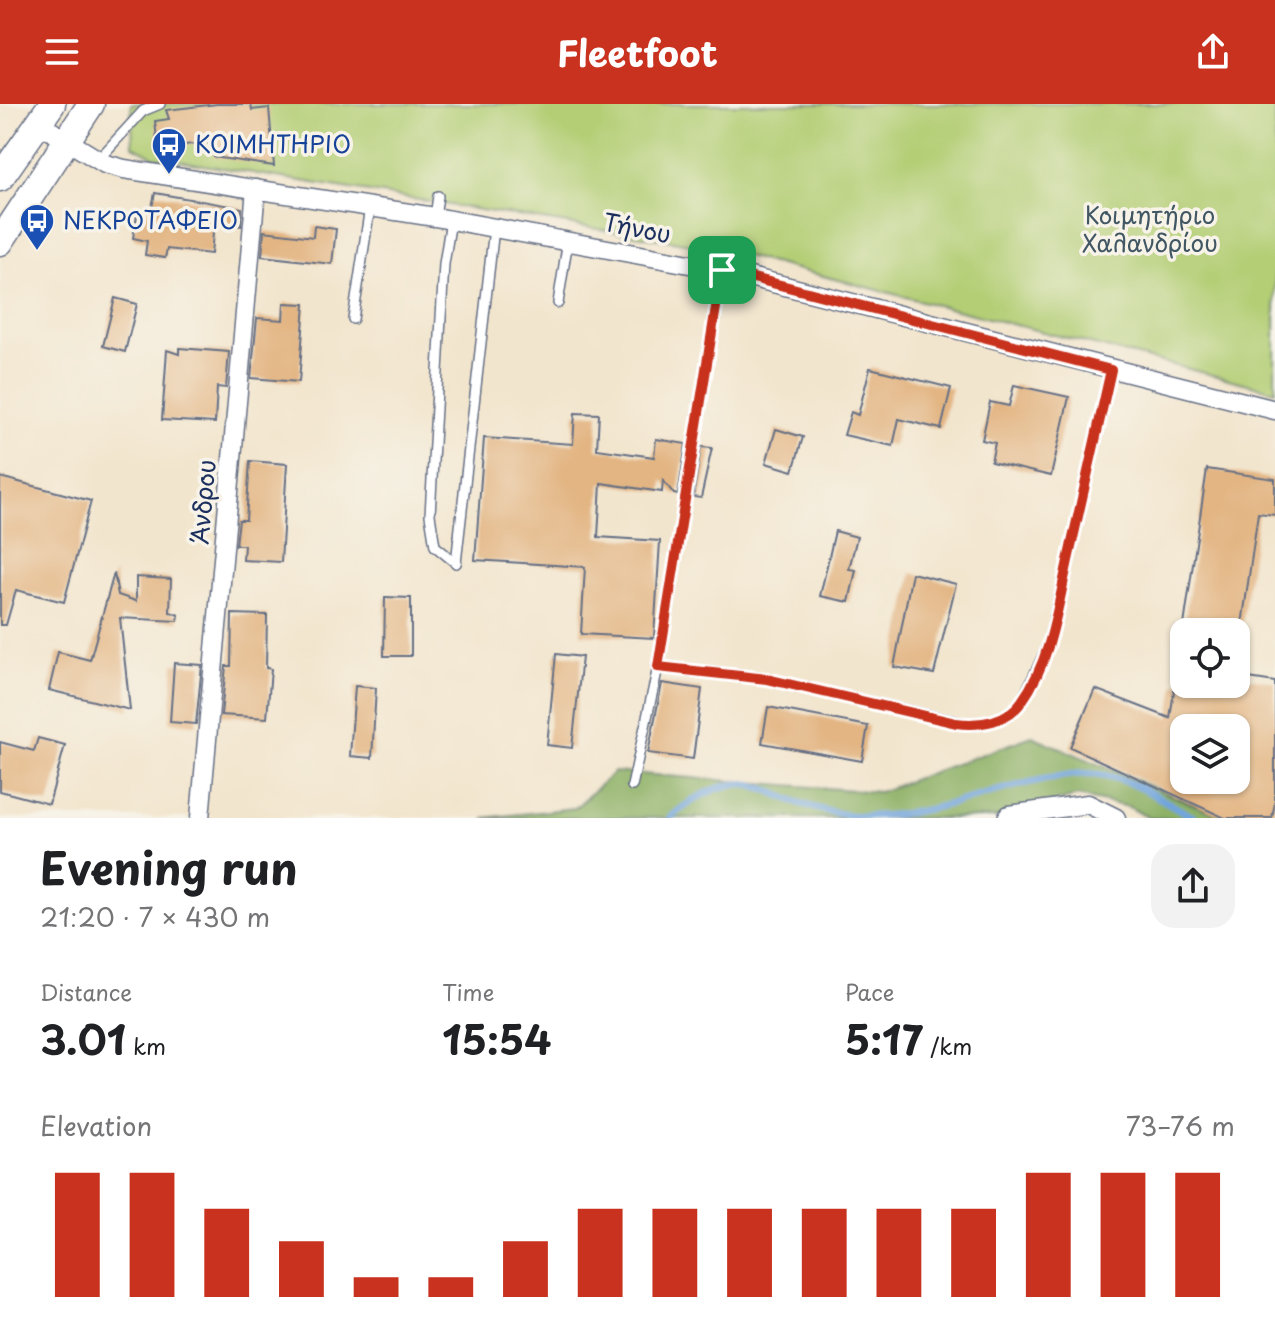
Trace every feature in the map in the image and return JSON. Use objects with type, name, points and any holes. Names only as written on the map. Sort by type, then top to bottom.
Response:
[{"type":"main road","points":[[0,242],[91,104]]},
{"type":"main road","points":[[3,168],[45,114]]},
{"type":"street","name":"Τήνου","points":[[45,114],[65,140],[98,160],[124,169],[443,218],[722,270],[1275,410]]},
{"type":"street","name":"Άνδρου","points":[[200,818],[256,189]]},
{"type":"street","points":[[1008,816],[1088,804],[1116,818]]},
{"type":"lane","points":[[98,160],[143,111],[160,104]]},
{"type":"lane","points":[[438,196],[443,218],[444,264],[430,515],[435,546],[456,563],[494,227]]},
{"type":"lane","points":[[353,319],[370,207]]},
{"type":"lane","points":[[558,303],[568,240]]},
{"type":"lane","points":[[632,786],[658,667],[722,270]]},
{"type":"lane","points":[[658,667],[767,679],[956,723],[972,725],[992,722],[1008,714],[1021,703],[1049,643],[1111,370]]},
{"type":"green space","name":"Κοιμητήριο Χαλανδρίου","points":[[131,104],[1275,104],[1275,391],[709,247],[154,157],[133,146]]},
{"type":"green space","points":[[1032,736],[1225,818],[1149,818],[1129,807],[1077,796],[1008,814],[1005,818],[484,818],[575,808],[614,772],[879,792]]},
{"type":"building","points":[[251,104],[252,110],[269,108],[274,166],[214,157],[211,142],[158,148],[155,121],[169,119],[166,110]]},
{"type":"building","points":[[155,193],[242,208],[241,226],[214,223],[211,254],[167,249],[165,258],[145,255],[147,241],[133,238],[138,209],[151,212]]},
{"type":"building","points":[[314,226],[336,229],[332,264],[262,256],[264,231],[313,237]]},
{"type":"building","points":[[115,298],[137,304],[125,352],[103,346]]},
{"type":"building","points":[[284,303],[305,304],[299,382],[251,378],[257,318],[283,320]]},
{"type":"building","points":[[179,348],[229,352],[226,388],[217,387],[215,423],[162,420],[167,350],[179,354]]},
{"type":"building","points":[[870,368],[951,388],[941,429],[899,419],[893,446],[844,435],[851,412],[858,415]]},
{"type":"building","points":[[1014,385],[1069,397],[1051,476],[991,462],[995,443],[982,440],[990,402],[1009,406]]},
{"type":"building","points":[[575,413],[599,414],[597,449],[654,457],[656,439],[686,444],[678,495],[663,480],[662,492],[601,483],[598,537],[660,541],[654,638],[581,634],[585,567],[475,560],[484,438],[573,444]]},
{"type":"building","points":[[776,429],[803,437],[793,471],[766,463]]},
{"type":"building","points":[[701,447],[712,448],[701,498],[693,497]]},
{"type":"building","points":[[250,461],[287,464],[281,562],[243,560],[244,545],[236,545],[239,520],[246,520]]},
{"type":"building","points":[[1207,469],[1275,479],[1275,515],[1258,513],[1243,618],[1185,618]]},
{"type":"building","points":[[0,477],[91,501],[64,602],[16,590],[6,625],[0,625]]},
{"type":"building","points":[[835,531],[857,537],[849,569],[856,570],[849,602],[820,596]]},
{"type":"building","points":[[114,573],[118,595],[136,601],[136,577],[171,579],[170,612],[179,615],[178,621],[120,618],[130,710],[49,690],[58,652],[90,660]]},
{"type":"building","points":[[912,573],[956,584],[934,674],[894,667]]},
{"type":"building","points":[[385,597],[411,598],[411,656],[384,656]]},
{"type":"building","points":[[232,614],[267,615],[266,668],[271,669],[267,718],[221,715],[226,666],[231,666]]},
{"type":"building","points":[[556,654],[582,657],[572,748],[547,745]]},
{"type":"building","points":[[174,663],[202,665],[196,724],[170,722]]},
{"type":"building","points":[[1250,678],[1275,682],[1275,803],[1272,818],[1225,818],[1173,794],[1250,794],[1250,714],[1171,714],[1173,698],[1250,698]]},
{"type":"building","points":[[662,683],[702,689],[693,759],[648,753]]},
{"type":"building","points":[[355,686],[376,688],[372,758],[350,756]]},
{"type":"building","points":[[1095,689],[1170,718],[1170,793],[1070,747]]},
{"type":"building","points":[[768,707],[868,726],[862,761],[762,743]]},
{"type":"building","points":[[38,738],[65,745],[49,804],[0,791],[0,742],[34,751]]},
{"type":"waterway","points":[[670,818],[705,794],[736,784],[756,786],[833,813],[886,816],[931,809],[1041,780],[1088,774],[1108,776],[1134,785],[1195,818]]},
{"type":"place","name":"ΚΟΙΜΗΤΗΡΙΟ","points":[[169,176]]},
{"type":"place","name":"ΝΕΚΡΟΤΑΦΕΙΟ","points":[[37,252]]},
{"type":"route","points":[[722,270],[1111,370],[1049,643],[1021,703],[1008,714],[992,722],[972,725],[956,723],[767,679],[658,667],[722,270]]}]
